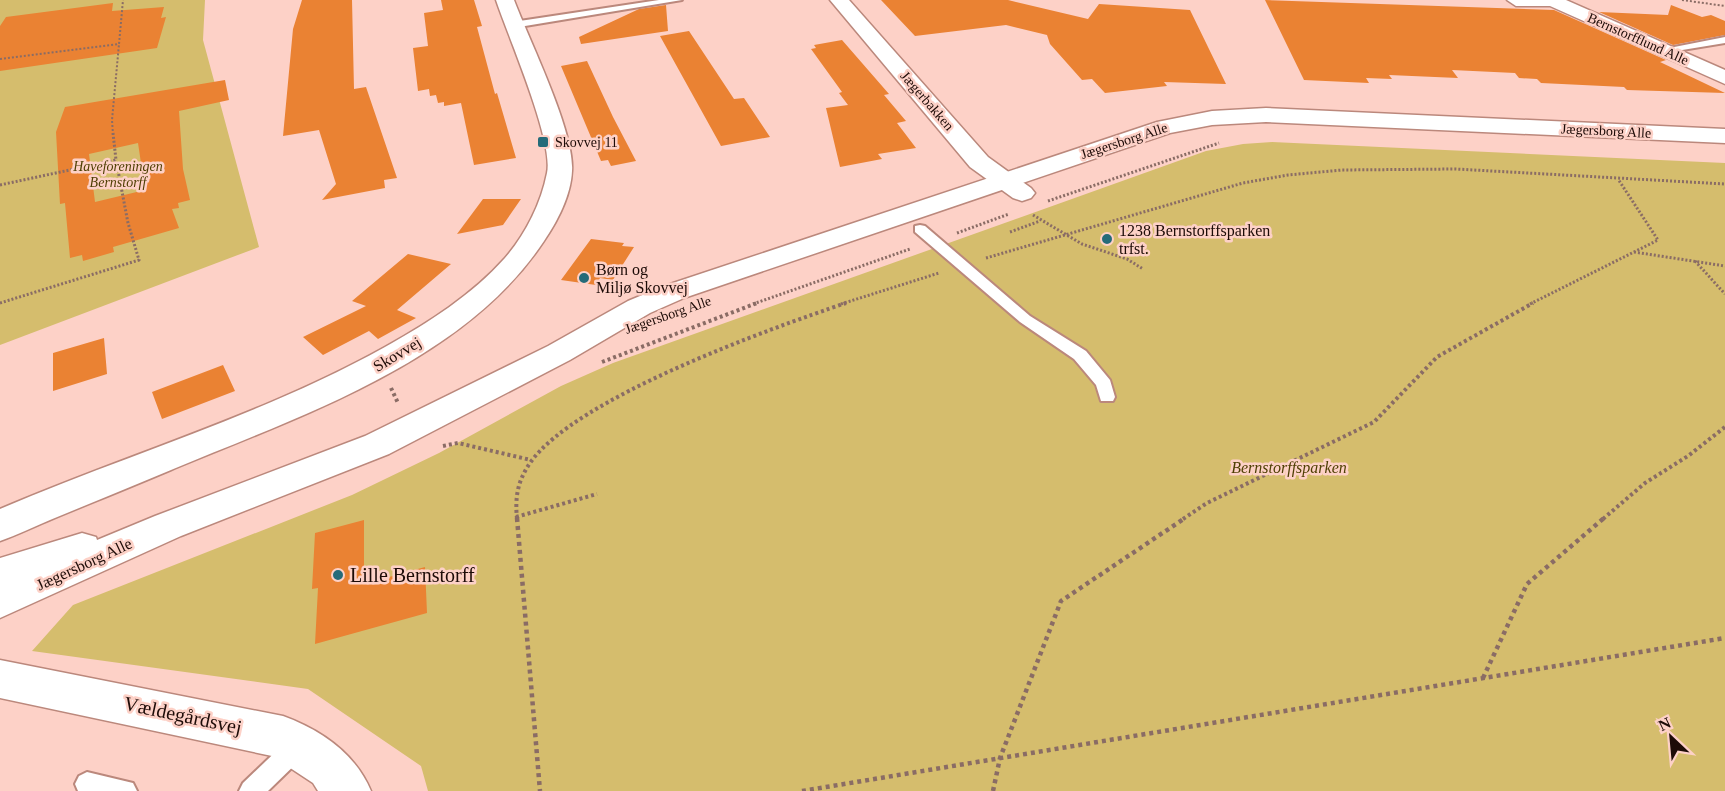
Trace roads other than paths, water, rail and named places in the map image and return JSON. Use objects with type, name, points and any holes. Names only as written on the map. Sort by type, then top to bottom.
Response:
[{"type":"street","name":"Jægerbakken","points":[[839,0],[979,162],[1021,200]]},
{"type":"street","points":[[1515,0],[1552,0]]},
{"type":"street","name":"Bernstorfflund Alle","points":[[1552,0],[1725,78]]},
{"type":"street","name":"Skovvej","points":[[0,526],[296,405],[362,374],[402,352],[456,316],[506,272],[536,236],[546,218],[560,170],[553,134],[509,12]]},
{"type":"street","name":"Jægersborg Alle","points":[[559,353],[639,306],[674,292],[1021,200],[1165,127],[1212,118],[1249,115],[1725,136]]},
{"type":"street","name":"Jægersborg Alle","points":[[0,602],[168,525],[327,466],[398,418],[559,353],[927,235],[1182,138],[1248,128],[1725,148]]},
{"type":"street","name":"Jægersborg Alle","points":[[0,574],[46,557],[168,525]]},
{"type":"street","name":"Vældegårdsvej","points":[[0,679],[284,737],[329,767],[347,791]]},
{"type":"lane","points":[[509,12],[677,0]]},
{"type":"lane","points":[[1664,50],[1725,40]]},
{"type":"lane","points":[[927,235],[960,266],[1025,318],[1080,356],[1104,384],[1107,397]]},
{"type":"lane","points":[[251,791],[298,747]]},
{"type":"lane","points":[[87,784],[125,791]]},
{"type":"place","name":"Skovvej 11","points":[[543,142]]},
{"type":"place","name":"1238 Bernstorffsparken trfst.","points":[[1107,239]]},
{"type":"place","name":"Børn og Miljø Skovvej","points":[[584,278]]},
{"type":"place","name":"Lille Bernstorff","points":[[338,575]]},
{"type":"park label","name":"Haveforeningen Bernstorff","points":[[118,174]]},
{"type":"park label","name":"Bernstorffsparken","points":[[1289,467]]}]
